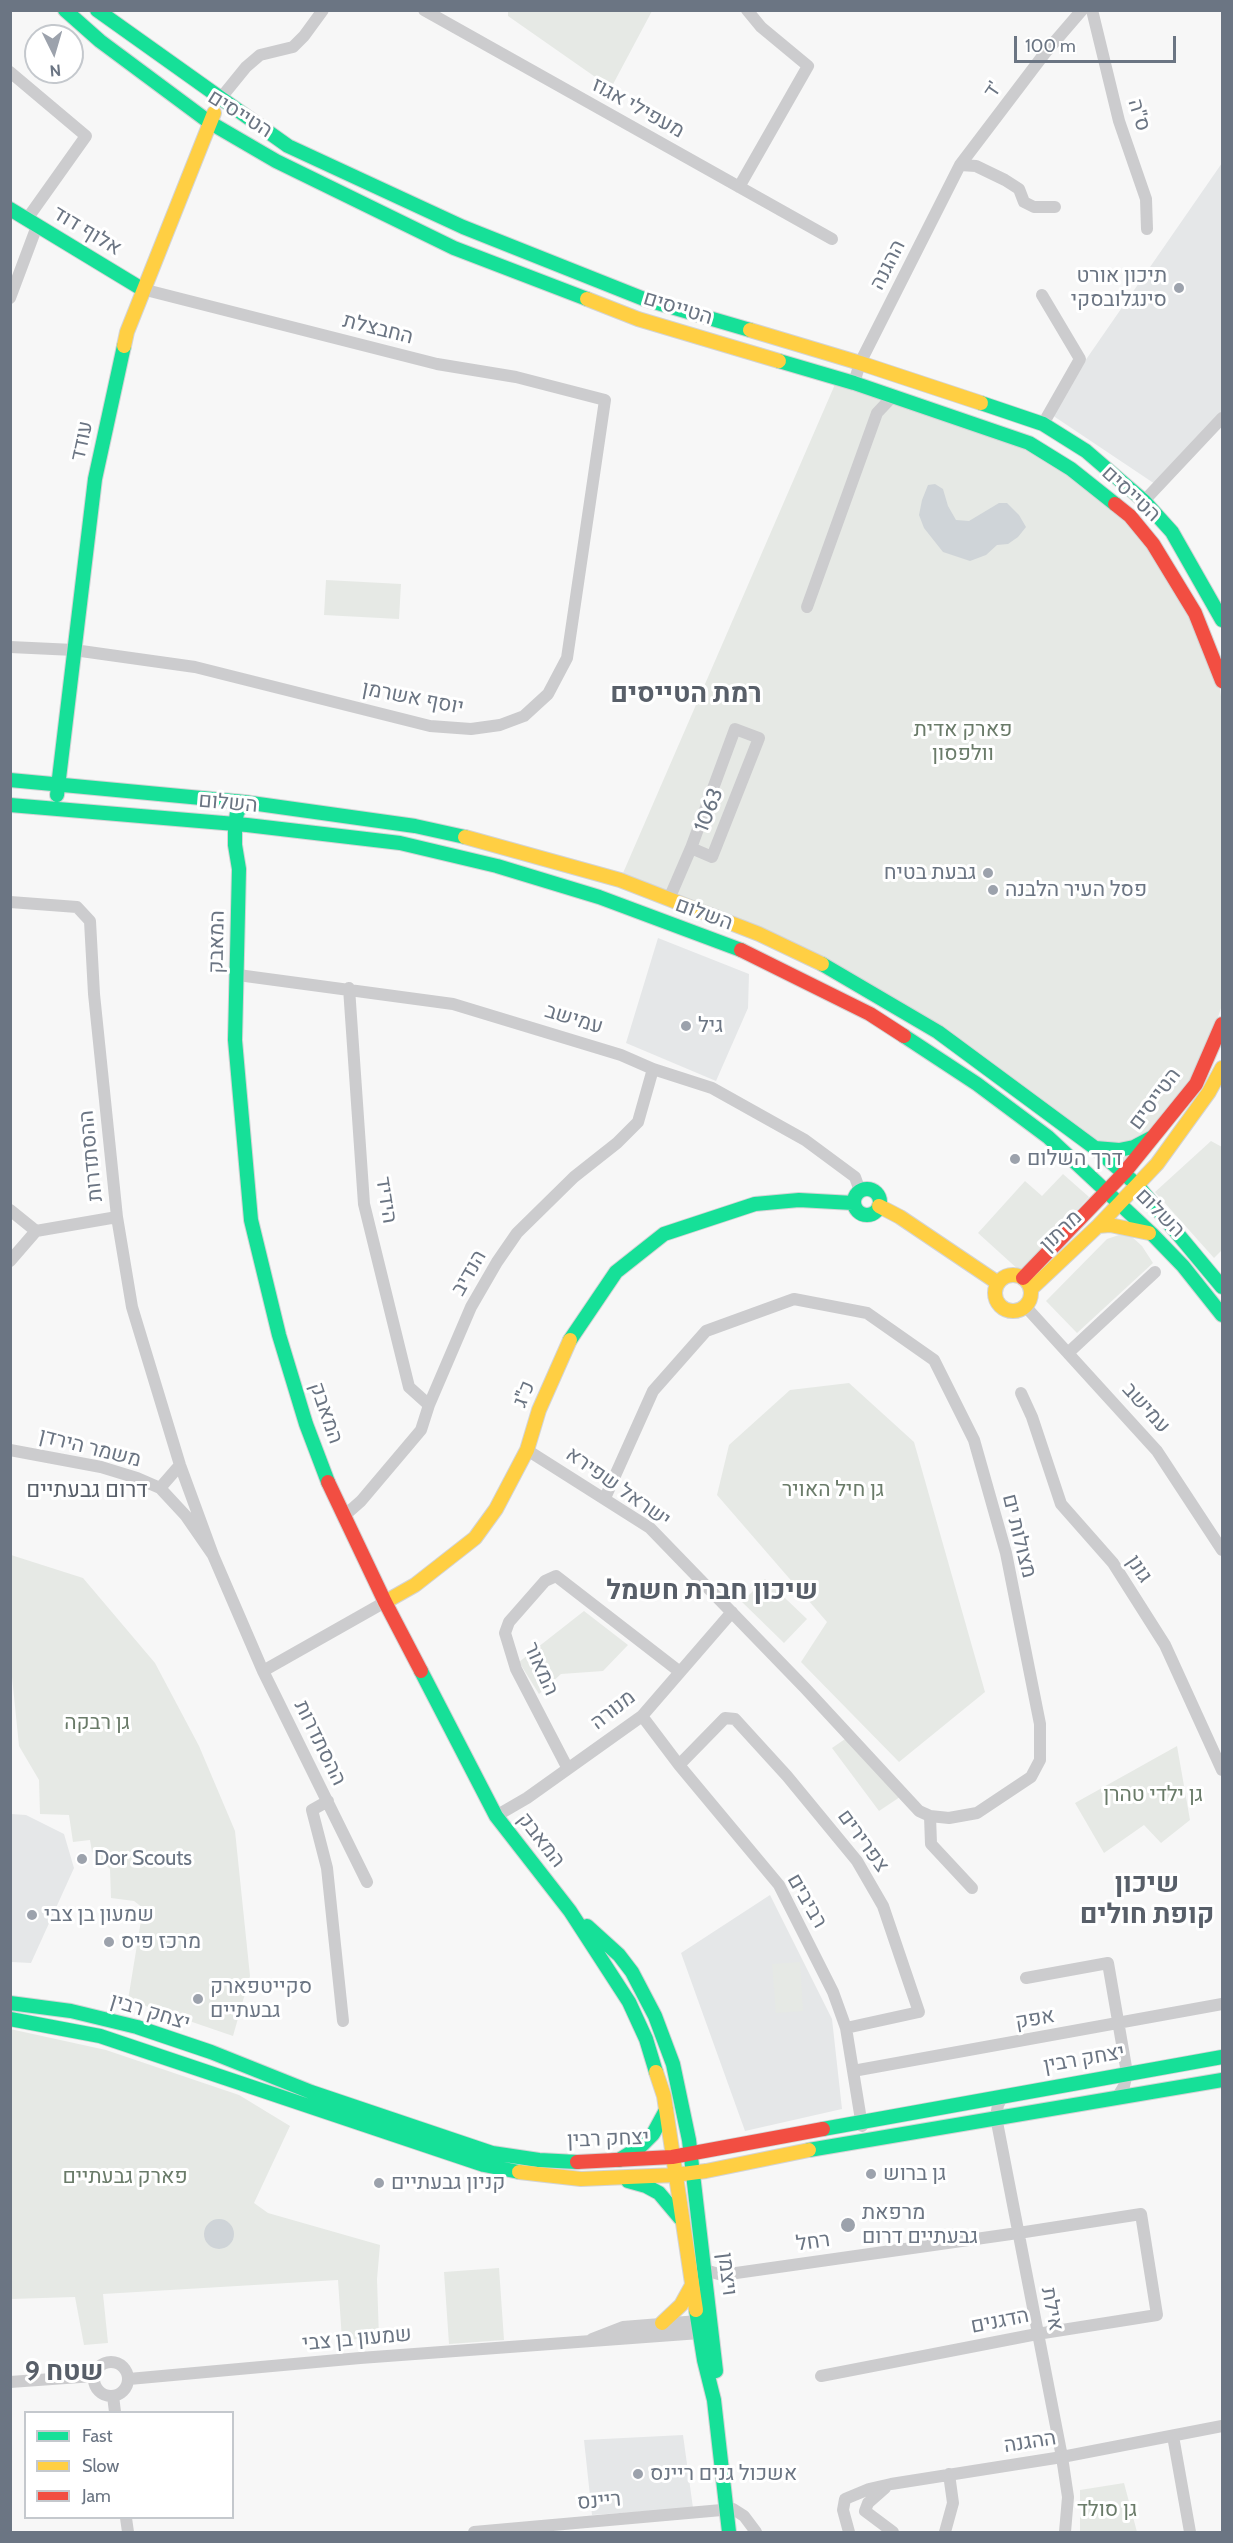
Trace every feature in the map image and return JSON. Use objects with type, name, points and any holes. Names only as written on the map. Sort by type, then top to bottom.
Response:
[{"type":"main road","name":"הטייסים","points":[[64,10],[100,41],[209,122],[276,161],[454,248],[638,319],[854,383],[1029,443],[1071,469],[1130,516],[1153,544],[1195,614],[1222,681]]},
{"type":"main road","name":"הטייסים","points":[[97,10],[288,146],[463,227],[644,299],[860,363],[1043,424],[1086,451],[1144,501],[1172,532],[1222,620]]},
{"type":"main road","name":"עודד","points":[[56,809],[96,479],[127,332],[142,289],[177,210],[209,122],[220,99]]},
{"type":"main road","name":"אלוף דוד","points":[[10,209],[142,289]]},
{"type":"main road","name":"השלום","points":[[10,780],[244,802],[375,819],[498,845],[620,880],[759,934],[816,961],[938,1032],[1095,1148],[1137,1185],[1222,1287]]},
{"type":"main road","name":"המאבק","points":[[244,802],[237,813],[241,825],[235,845],[239,869],[236,1040],[251,1220],[279,1335],[306,1424],[344,1516],[385,1602],[496,1816],[570,1911],[629,2002],[646,2039],[666,2110],[672,2157]]},
{"type":"main road","name":"השלום","points":[[10,805],[241,825],[400,843],[497,866],[598,897],[741,950],[870,1014],[927,1049],[1048,1137],[1152,1234],[1183,1266],[1222,1315]]},
{"type":"main road","name":"הטייסים","points":[[1106,1190],[1124,1173],[1196,1083],[1222,1024]]},
{"type":"main road","name":"הטייסים","points":[[1120,1203],[1157,1164],[1209,1092],[1222,1068]]},
{"type":"main road","points":[[1095,1148],[1119,1150],[1134,1147],[1155,1136]]},
{"type":"main road","points":[[1157,1164],[1157,1208]]},
{"type":"main road","points":[[868,1190],[875,1192],[879,1199],[879,1206],[875,1212],[867,1215],[858,1212],[857,1197],[868,1190]]},
{"type":"main road","name":"מרתון","points":[[1027,1284],[1106,1190]]},
{"type":"main road","name":"כ\"ג","points":[[385,1602],[416,1585],[475,1538],[496,1509],[527,1450],[539,1410],[572,1336],[616,1272],[663,1234],[755,1204],[857,1197]]},
{"type":"main road","name":"מרתון","points":[[1027,1284],[1098,1226],[1120,1203]]},
{"type":"main road","points":[[879,1206],[900,1217],[998,1283]]},
{"type":"main road","points":[[1098,1226],[1119,1226],[1152,1234]]},
{"type":"main road","points":[[1010,1275],[1027,1284],[1030,1301],[1015,1311],[1003,1308],[996,1298],[998,1283],[1010,1275]]},
{"type":"main road","name":"המאבק","points":[[570,1911],[619,1955],[645,1994],[673,2064],[684,2109],[691,2155]]},
{"type":"main road","name":"יצחק רבין","points":[[10,2003],[71,2011],[137,2027],[210,2052],[311,2092],[492,2153],[539,2160],[587,2163],[691,2155],[860,2121],[1222,2057]]},
{"type":"main road","name":"יצחק רבין","points":[[10,2019],[100,2036],[484,2165],[554,2177],[608,2178],[693,2173],[996,2117],[1222,2080]]},
{"type":"main road","points":[[615,2162],[647,2141],[658,2128],[666,2110]]},
{"type":"main road","name":"ויצמן","points":[[691,2155],[705,2270],[703,2327]]},
{"type":"main road","name":"ויצמן","points":[[672,2157],[692,2285],[716,2376],[714,2400],[729,2532]]},
{"type":"main road","points":[[608,2178],[654,2190],[669,2203],[681,2219]]},
{"type":"main road","points":[[662,2323],[681,2305],[692,2285]]},
{"type":"street","points":[[220,99],[246,67],[260,55],[293,47],[323,10]]},
{"type":"street","name":"מעפילי אגוז","points":[[424,10],[832,239]]},
{"type":"street","points":[[739,187],[808,66],[761,27],[747,10]]},
{"type":"street","name":"ד'","points":[[960,165],[1045,53],[1082,10]]},
{"type":"street","name":"ס\"ה","points":[[1092,10],[1119,121],[1146,199],[1147,229]]},
{"type":"street","points":[[10,72],[86,136],[32,222],[10,298]]},
{"type":"street","points":[[960,165],[976,166],[1005,180],[1019,189],[1024,202],[1034,207],[1055,207]]},
{"type":"street","name":"ההגנה","points":[[854,383],[860,363],[960,165]]},
{"type":"street","name":"החבצלת","points":[[142,289],[437,364],[516,377],[605,400]]},
{"type":"street","points":[[1042,295],[1080,359],[1043,424]]},
{"type":"street","points":[[872,389],[877,413]]},
{"type":"street","points":[[807,607],[877,413],[893,396]]},
{"type":"street","name":"יוסף אשרמן","points":[[74,650],[195,667],[430,726],[471,729],[500,725],[524,716],[548,694],[567,658],[580,553],[605,400]]},
{"type":"street","points":[[1144,501],[1222,418]]},
{"type":"street","points":[[10,647],[74,650]]},
{"type":"street","name":"1063","points":[[669,899],[691,848],[735,729],[759,738],[712,857],[691,848]]},
{"type":"street","name":"ההסתדרות","points":[[10,902],[77,907],[90,921],[94,994],[117,1217],[132,1307],[180,1466],[213,1555],[263,1671],[328,1801],[312,1810],[327,1868],[343,2021]]},
{"type":"street","name":"עמישב","points":[[238,975],[349,988],[453,1004],[621,1055],[653,1069],[712,1088],[805,1140],[855,1177],[857,1197]]},
{"type":"street","name":"הידיד","points":[[349,988],[364,1204],[409,1387],[429,1405]]},
{"type":"street","name":"הנדיב","points":[[344,1516],[361,1501],[421,1430],[429,1405],[471,1307],[517,1233],[574,1177],[617,1143],[638,1122],[653,1069]]},
{"type":"street","points":[[10,1210],[36,1232]]},
{"type":"street","points":[[10,1261],[36,1232],[117,1217]]},
{"type":"street","points":[[1068,1353],[1155,1272]]},
{"type":"street","name":"מצולות ים","points":[[605,1498],[653,1391],[706,1331],[794,1299],[867,1313],[934,1360],[974,1440],[1006,1553],[1040,1724],[1040,1760],[1031,1777],[977,1813],[949,1818],[930,1816]]},
{"type":"street","name":"עמישב","points":[[1025,1306],[1157,1451],[1222,1550]]},
{"type":"street","name":"גונן","points":[[1022,1393],[1061,1504],[1113,1563],[1165,1645],[1222,1770]]},
{"type":"street","name":"משמר הירדן","points":[[10,1450],[101,1467],[160,1488]]},
{"type":"street","name":"ישראל שפירא","points":[[527,1450],[650,1528],[732,1611]]},
{"type":"street","points":[[160,1488],[180,1466]]},
{"type":"street","points":[[170,1498],[186,1482]]},
{"type":"street","name":"ההסתדרות","points":[[160,1488],[186,1516],[213,1555]]},
{"type":"street","name":"המאור","points":[[568,1769],[516,1670],[505,1633],[509,1622],[545,1581],[556,1576],[680,1672]]},
{"type":"street","name":"כ\"ג","points":[[263,1671],[385,1602]]},
{"type":"street","points":[[732,1611],[919,1811],[930,1816],[931,1844],[972,1888]]},
{"type":"street","name":"מנורה","points":[[496,1816],[527,1798],[642,1716],[732,1611]]},
{"type":"street","name":"רביבים","points":[[642,1716],[679,1765],[778,1885],[833,1992],[846,2028],[860,2121],[864,2132],[871,2139]]},
{"type":"street","name":"צפרירים","points":[[679,1765],[725,1718],[735,1719],[787,1776],[857,1861],[882,1906],[919,2012],[846,2028]]},
{"type":"street","points":[[328,1801],[367,1882]]},
{"type":"street","points":[[1026,1978],[1108,1963],[1126,2073],[1124,2086],[1118,2096]]},
{"type":"street","name":"אפק","points":[[853,2071],[1118,2025],[1222,2004]]},
{"type":"street","name":"אילת","points":[[1003,2095],[996,2117],[1062,2457],[1068,2497],[1065,2532]]},
{"type":"street","name":"רחל","points":[[705,2270],[722,2274],[1141,2214]]},
{"type":"street","name":"הדגנים","points":[[821,2376],[1037,2334],[1157,2315],[1141,2214]]},
{"type":"street","name":"שמעון בן צבי","points":[[588,2341],[617,2329],[662,2323],[703,2327]]},
{"type":"street","name":"שמעון בן צבי","points":[[129,2379],[588,2341],[703,2327]]},
{"type":"street","points":[[110,2362],[120,2365],[128,2373],[129,2379],[125,2390],[113,2396],[99,2392],[94,2376],[99,2366],[110,2362]]},
{"type":"street","points":[[10,2382],[94,2376]]},
{"type":"street","points":[[113,2396],[115,2411]]},
{"type":"street","name":"ההגנה","points":[[849,2532],[843,2510],[845,2499],[853,2494],[891,2484],[1062,2457],[1222,2426]]},
{"type":"street","points":[[1173,2436],[1190,2532]]},
{"type":"street","points":[[945,2532],[952,2503],[949,2474]]},
{"type":"street","points":[[891,2484],[868,2504],[865,2511],[893,2532]]},
{"type":"street","points":[[727,2509],[738,2511],[756,2532]]},
{"type":"street","name":"ריינס","points":[[474,2532],[727,2509]]},
{"type":"shaded area","name":"תיכון אורט סינגלובסקי","points":[[1222,163],[1222,414],[1158,486],[1049,413]]},
{"type":"shaded area","points":[[935,484],[943,489],[948,506],[956,520],[969,521],[999,503],[1007,503],[1019,515],[1026,527],[1008,544],[997,545],[986,555],[970,561],[943,552],[924,528],[919,515],[928,485]]},
{"type":"shaded area","name":"גיל","points":[[658,938],[749,974],[748,1008],[716,1081],[626,1043]]},
{"type":"shaded area","name":"שמעון בן צבי","points":[[11,1814],[26,1815],[64,1834],[74,1868],[31,1963],[11,1962]]},
{"type":"shaded area","points":[[770,1895],[832,2019],[842,2109],[745,2131],[681,1953]]},
{"type":"shaded area","points":[[219,2219],[225,2220],[233,2228],[233,2240],[225,2248],[219,2249],[213,2248],[205,2240],[204,2234],[205,2228],[213,2220]]},
{"type":"shaded area","name":"אשכול גנים ריינס","points":[[683,2435],[693,2508],[592,2515],[584,2440]]},
{"type":"green space","points":[[508,10],[652,11],[611,88],[508,16]]},
{"type":"green space","name":"פארק אדית וולפסון","points":[[836,382],[1029,448],[1083,483],[1149,543],[1192,615],[1219,680],[1222,705],[1222,1005],[1196,1084],[1124,1173],[878,995],[620,880]]},
{"type":"green space","points":[[326,580],[401,584],[399,619],[324,615]]},
{"type":"green space","points":[[1211,1141],[1222,1147],[1222,1250],[1214,1258],[1155,1192]]},
{"type":"green space","points":[[1063,1174],[1089,1197],[1021,1272],[978,1233],[1025,1181],[1042,1196]]},
{"type":"green space","points":[[1119,1235],[1131,1236],[1142,1246],[1153,1263],[1077,1333],[1046,1301],[1107,1239]]},
{"type":"green space","name":"גן חיל האויר","points":[[849,1383],[914,1442],[985,1692],[899,1762],[801,1662],[827,1622],[717,1495],[729,1445],[790,1390]]},
{"type":"green space","name":"גן רבקה","points":[[11,1555],[83,1578],[155,1663],[199,1746],[235,1831],[250,1976],[233,2036],[128,2000],[143,1908],[134,1901],[111,1898],[110,1869],[92,1852],[90,1840],[73,1842],[69,1815],[40,1814],[39,1780],[19,1746],[10,1657]]},
{"type":"green space","points":[[765,1579],[807,1619],[784,1643],[742,1602]]},
{"type":"green space","points":[[584,1611],[628,1645],[603,1671],[561,1674],[539,1694],[519,1662]]},
{"type":"green space","points":[[848,1737],[903,1795],[879,1811],[832,1748]]},
{"type":"green space","name":"גן ילדי טהרן","points":[[1177,1746],[1190,1820],[1161,1843],[1144,1825],[1104,1853],[1075,1803]]},
{"type":"green space","points":[[800,1962],[803,2011],[776,2013],[772,1964]]},
{"type":"green space","name":"פארק גבעתיים","points":[[10,2029],[106,2050],[239,2095],[290,2126],[254,2203],[268,2213],[380,2245],[377,2279],[379,2338],[342,2340],[338,2280],[103,2294],[108,2343],[84,2345],[75,2297],[11,2299]]},
{"type":"green space","points":[[499,2268],[504,2340],[449,2344],[444,2272]]},
{"type":"green space","name":"גן סולד","points":[[1124,2483],[1137,2532],[1080,2532],[1080,2490]]},
{"type":"traffic: fast","points":[[65,10],[100,41],[209,122],[276,161],[454,248],[587,299]]},
{"type":"traffic: fast","points":[[97,10],[288,146],[463,227],[644,299],[750,330]]},
{"type":"traffic: fast","points":[[10,209],[142,289]]},
{"type":"traffic: fast","points":[[57,795],[95,479],[124,346]]},
{"type":"traffic: fast","points":[[779,361],[854,383],[1029,443],[1071,469],[1115,504]]},
{"type":"traffic: fast","points":[[981,403],[1043,424],[1086,451],[1144,501],[1172,532],[1222,620]]},
{"type":"traffic: fast","points":[[10,780],[244,802],[415,826],[465,837]]},
{"type":"traffic: fast","points":[[244,802],[237,813],[235,825],[235,845],[239,869],[235,1040],[251,1220],[279,1335],[306,1424],[328,1482]]},
{"type":"traffic: fast","points":[[10,805],[247,825],[400,843],[497,866],[599,897],[741,950]]},
{"type":"traffic: fast","points":[[822,964],[938,1032],[1095,1148],[1137,1185],[1222,1287]]},
{"type":"traffic: fast","points":[[904,1036],[977,1084],[1048,1137],[1152,1234],[1183,1266],[1222,1315]]},
{"type":"traffic: fast","points":[[1095,1148],[1119,1150],[1134,1147],[1151,1138]]},
{"type":"traffic: fast","points":[[867,1189],[876,1193],[880,1202],[876,1211],[867,1215],[858,1211],[854,1202],[858,1193],[867,1189]]},
{"type":"traffic: fast","points":[[570,1340],[616,1272],[664,1234],[755,1204],[799,1200],[853,1203]]},
{"type":"traffic: fast","points":[[421,1671],[496,1816],[570,1911],[629,2002],[646,2039],[656,2072]]},
{"type":"traffic: fast","points":[[587,1926],[619,1955],[632,1972],[655,2016],[673,2064],[689,2140],[716,2371]]},
{"type":"traffic: fast","points":[[10,2003],[71,2011],[137,2027],[211,2052],[311,2092],[492,2153],[539,2160],[577,2162]]},
{"type":"traffic: fast","points":[[10,2019],[100,2036],[484,2165],[519,2172]]},
{"type":"traffic: fast","points":[[823,2129],[1222,2057]]},
{"type":"traffic: fast","points":[[809,2150],[1222,2080]]},
{"type":"traffic: fast","points":[[619,2160],[640,2147],[653,2134],[666,2110]]},
{"type":"traffic: fast","points":[[628,2181],[646,2186],[659,2193],[680,2218]]},
{"type":"traffic: fast","points":[[696,2310],[704,2360],[714,2400],[729,2532]]},
{"type":"traffic: slow","points":[[124,346],[127,332],[214,113]]},
{"type":"traffic: slow","points":[[587,299],[638,319],[779,361]]},
{"type":"traffic: slow","points":[[750,330],[981,403]]},
{"type":"traffic: slow","points":[[465,837],[620,880],[759,934],[822,964]]},
{"type":"traffic: slow","points":[[1031,1289],[1098,1226],[1157,1164],[1209,1092],[1222,1068]]},
{"type":"traffic: slow","points":[[879,1206],[900,1217],[998,1283]]},
{"type":"traffic: slow","points":[[1098,1226],[1110,1225],[1149,1233]]},
{"type":"traffic: slow","points":[[1013,1275],[1026,1280],[1031,1293],[1026,1306],[1013,1311],[1000,1306],[995,1293],[1000,1280],[1013,1275]]},
{"type":"traffic: slow","points":[[385,1602],[415,1585],[475,1538],[496,1509],[527,1450],[539,1410],[570,1340]]},
{"type":"traffic: slow","points":[[656,2072],[664,2096],[696,2310]]},
{"type":"traffic: slow","points":[[519,2172],[581,2179],[675,2175],[809,2150]]},
{"type":"traffic: slow","points":[[662,2323],[681,2305],[692,2285]]},
{"type":"traffic: jam","points":[[1115,504],[1130,516],[1153,544],[1195,613],[1222,681]]},
{"type":"traffic: jam","points":[[741,950],[870,1014],[904,1036]]},
{"type":"traffic: jam","points":[[1023,1278],[1124,1173],[1196,1084],[1222,1024]]},
{"type":"traffic: jam","points":[[328,1482],[385,1602],[421,1671]]},
{"type":"traffic: jam","points":[[577,2162],[672,2157],[823,2129]]},
{"type":"place","name":"תיכון אורט סינגלובסקי","points":[[1179,288]]},
{"type":"place","name":"גבעת בטיח","points":[[988,873]]},
{"type":"place","name":"פסל העיר הלבנה","points":[[993,890]]},
{"type":"place","name":"גיל","points":[[686,1026]]},
{"type":"place","name":"דרך השלום","points":[[1015,1159]]},
{"type":"place","name":"Dor Scouts","points":[[82,1859]]},
{"type":"place","name":"שמעון בן צבי","points":[[32,1915]]},
{"type":"place","name":"מרכז פיס","points":[[109,1942]]},
{"type":"place","name":"סקייטפארק גבעתיים","points":[[198,1999]]},
{"type":"place","name":"גן ברוש","points":[[871,2174]]},
{"type":"place","name":"קניון גבעתיים","points":[[379,2183]]},
{"type":"place","name":"מרפאת גבעתיים דרום","points":[[848,2225]]},
{"type":"place","name":"אשכול גנים ריינס","points":[[638,2474]]},
{"type":"district","name":"רמת הטייסים","points":[[686,694]]},
{"type":"district","name":"דרום גבעתיים","points":[[87,1491]]},
{"type":"district","name":"שיכון חברת חשמל","points":[[712,1591]]},
{"type":"district","name":"שיכון קופת חולים","points":[[1147,1900]]},
{"type":"district","name":"שטח 9","points":[[64,2372]]}]
